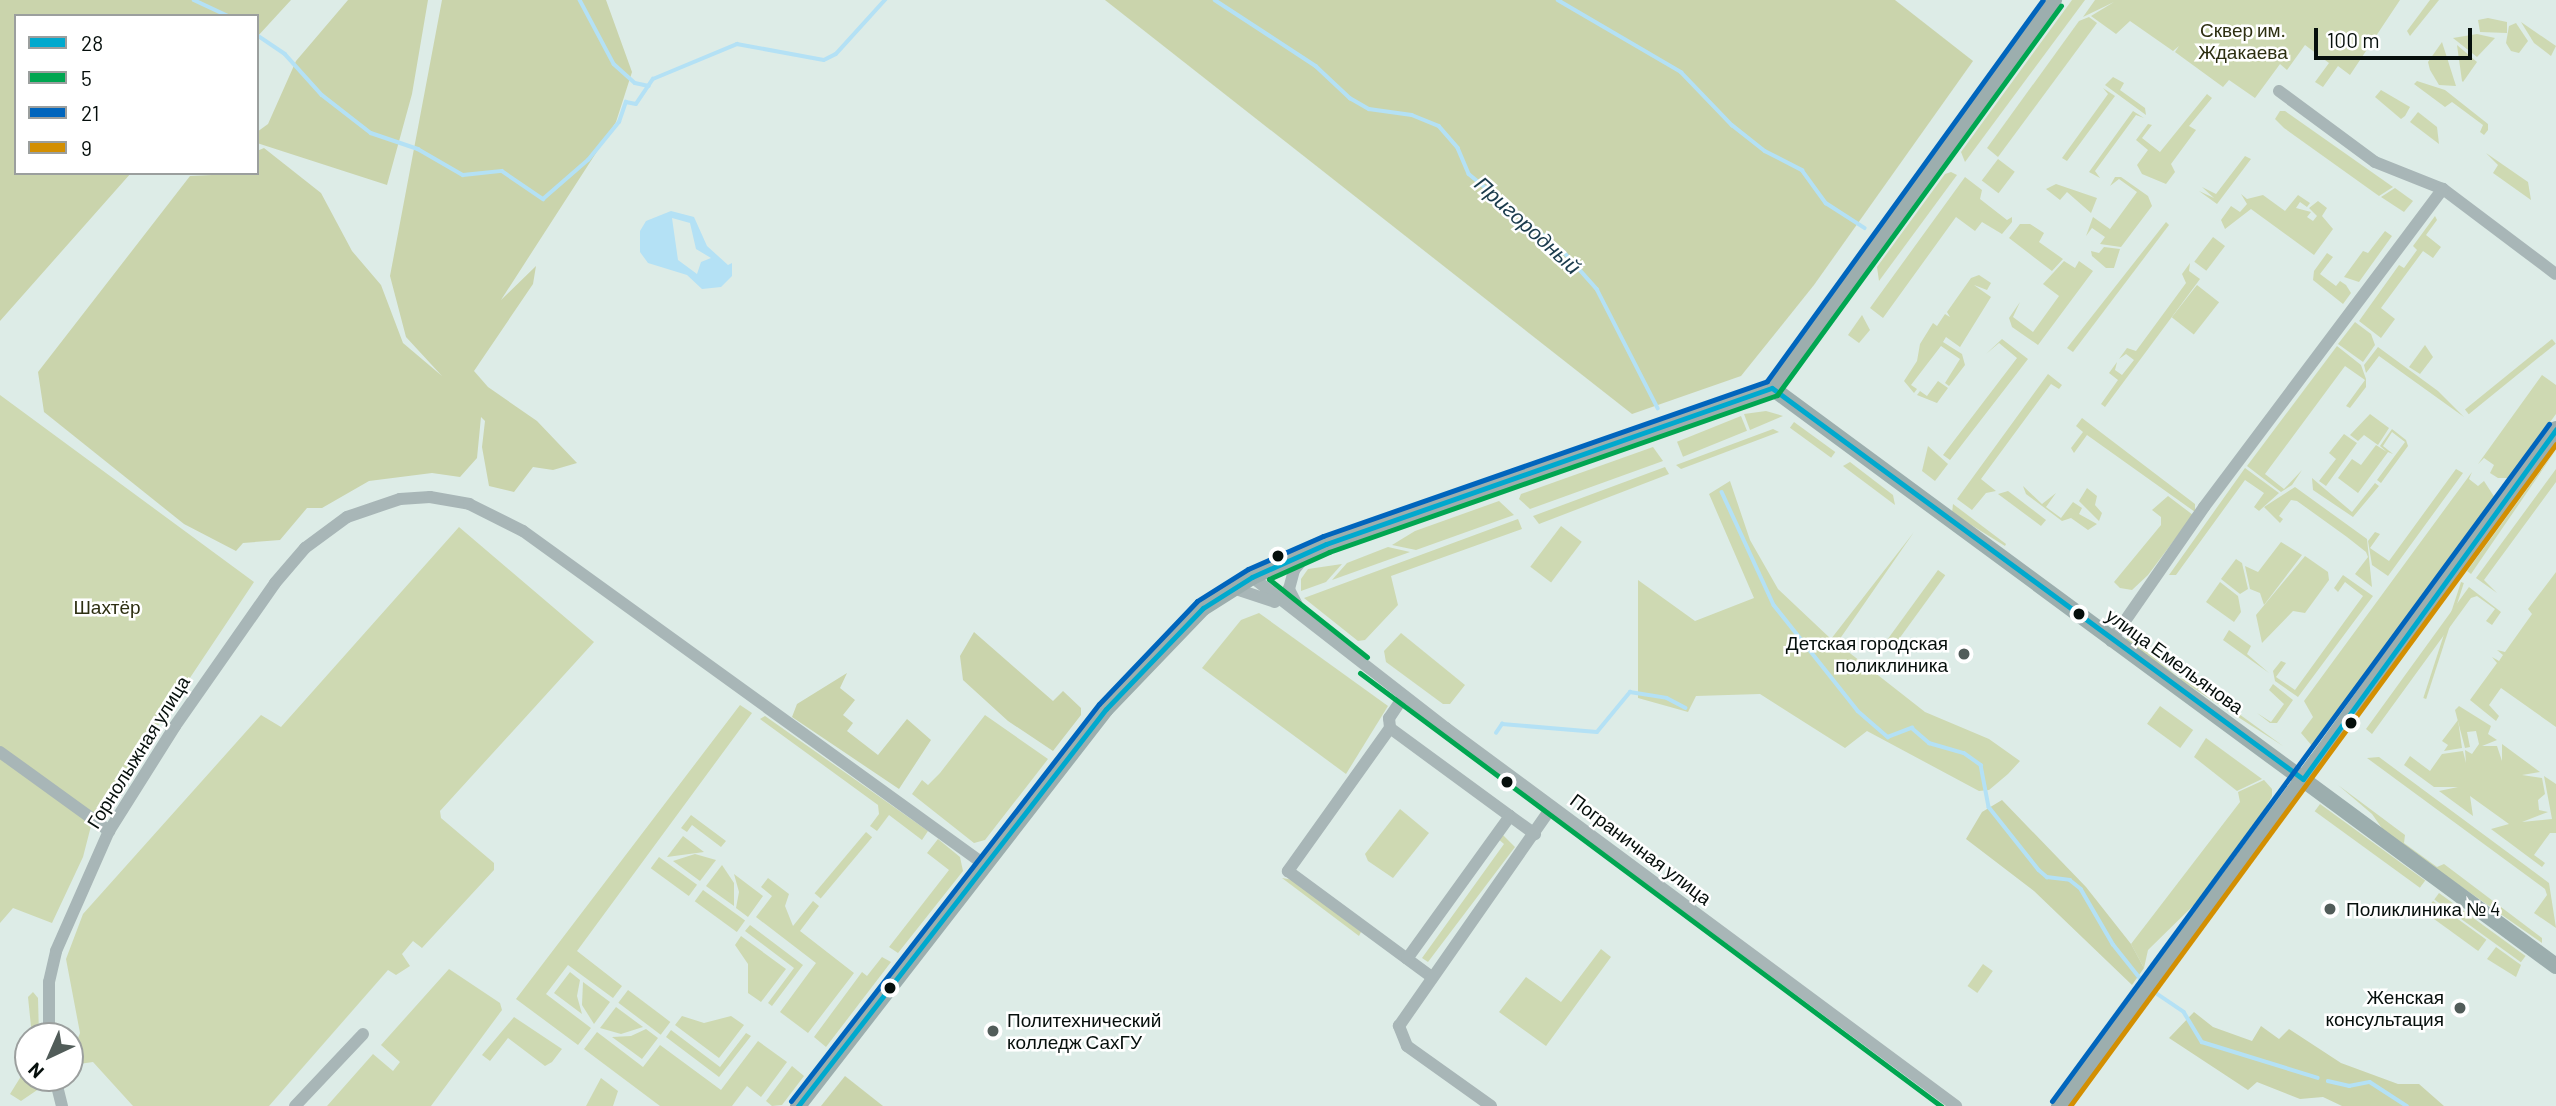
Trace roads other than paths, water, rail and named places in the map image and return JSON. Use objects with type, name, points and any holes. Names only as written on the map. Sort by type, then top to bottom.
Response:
[{"type":"main road","points":[[798,1106],[1106,709],[1159,650],[1203,608],[1252,577],[1309,551],[1772,388],[2054,0]]},
{"type":"main road","name":"улица Емельянова","points":[[1772,388],[2111,641],[2556,966]]},
{"type":"main road","points":[[2059,1106],[2146,985],[2303,779],[2556,429]]},
{"type":"street","points":[[2279,91],[2375,162],[2443,189],[2556,274]]},
{"type":"street","points":[[2111,641],[2204,507],[2443,189]]},
{"type":"street","name":"Горнолыжная улица","points":[[49,1022],[49,982],[56,951],[109,831],[174,726],[275,583],[325,531],[370,505],[430,497],[469,504],[497,516],[570,563],[985,865]]},
{"type":"street","points":[[1305,620],[1289,589],[1294,570],[1309,551]]},
{"type":"street","name":"Пограничная улица","points":[[1252,577],[1404,696],[1956,1106]]},
{"type":"street","name":"Пограничная улица","points":[[1236,589],[1263,595],[1305,620]]},
{"type":"street","points":[[1404,696],[1389,718],[1390,728],[1288,871],[1432,977]]},
{"type":"street","points":[[1390,728],[1535,834]]},
{"type":"street","points":[[0,752],[109,831]]},
{"type":"street","points":[[1490,1106],[1407,1045],[1399,1033],[1401,1020],[1552,807]]},
{"type":"street","points":[[1407,959],[1510,816]]},
{"type":"street","points":[[295,1106],[363,1034]]},
{"type":"water","points":[[671,211],[694,217],[707,246],[728,265],[732,263],[732,276],[721,287],[702,289],[687,275],[648,263],[640,252],[640,231],[646,221]],"holes":[[[672,218],[690,223],[696,249],[711,258],[701,262],[697,274],[678,260]]]},
{"type":"waterway","points":[[194,0],[224,14]]},
{"type":"waterway","points":[[580,0],[614,64],[635,83],[649,86]]},
{"type":"waterway","points":[[259,36],[285,54],[322,95],[371,133],[418,149],[463,175],[502,171],[543,199],[588,160],[619,122],[626,102],[636,104],[653,79],[737,44],[824,60],[836,54],[885,0]]},
{"type":"waterway","name":"Пригородный","points":[[1215,0],[1316,66],[1350,98],[1369,109],[1412,115],[1439,126],[1458,148],[1469,174],[1564,252],[1597,289],[1658,408]]},
{"type":"waterway","points":[[1558,0],[1681,72],[1732,125],[1765,151],[1802,170],[1826,203],[1865,228]]},
{"type":"waterway","name":"Пригородный","points":[[1722,492],[1774,605],[1858,711],[1888,737],[1912,728],[1929,743],[1964,753],[1981,765],[1989,807],[2039,870],[2047,877],[2070,880],[2081,889],[2113,944],[2144,983]]},
{"type":"waterway","points":[[1496,733],[1502,724],[1597,732],[1630,692],[1667,698],[1686,708]]},
{"type":"waterway","name":"Пригородный","points":[[2153,991],[2184,1012],[2202,1042],[2318,1078]]},
{"type":"waterway","name":"Пригородный","points":[[2328,1081],[2349,1086],[2370,1082],[2407,1106]]},
{"type":"place","name":"Детская городская поликлиника","points":[[1964,654]]},
{"type":"place","name":"Поликлиника № 4","points":[[2330,909]]},
{"type":"place","name":"Женская консультация","points":[[2460,1008]]},
{"type":"place","name":"Политехнический колледж СахГУ","points":[[993,1031]]},
{"type":"park label","name":"Сквер им. Ждакаева","points":[[2243,41]]},
{"type":"park label","name":"Шахтёр","points":[[107,607]]}]
